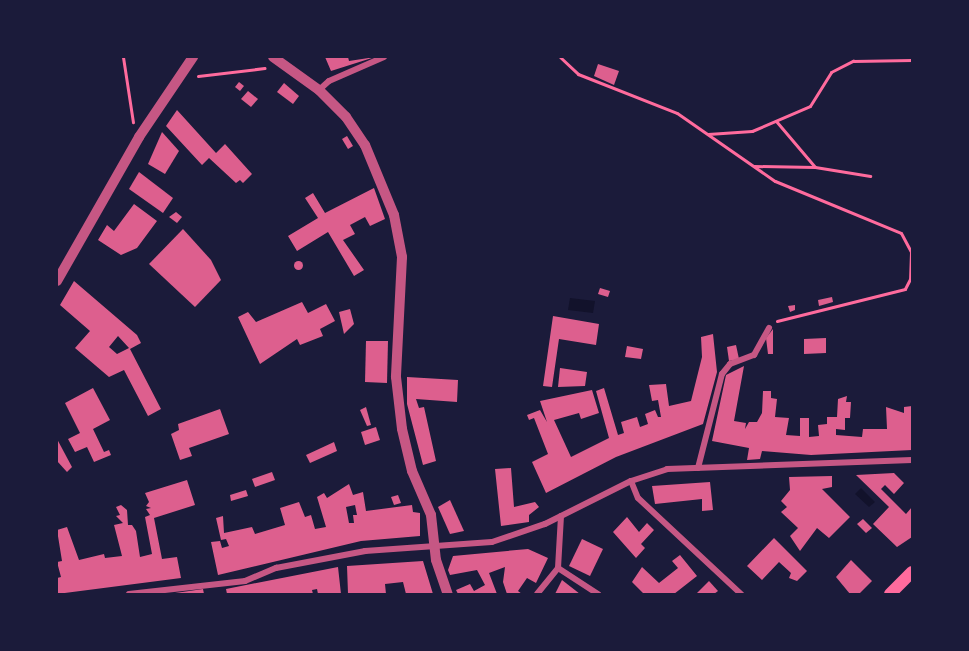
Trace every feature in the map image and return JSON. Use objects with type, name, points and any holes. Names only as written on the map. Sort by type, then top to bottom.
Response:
[{"type":"main road","points":[[890,594],[912,572]]},
{"type":"street","points":[[57,280],[139,137],[192,57]]},
{"type":"street","points":[[273,57],[319,90],[346,117],[365,145],[397,226],[402,257],[396,377],[402,429],[412,471],[431,515],[435,548],[448,594]]},
{"type":"street","points":[[319,90],[329,81],[384,57]]},
{"type":"street","points":[[698,468],[722,374],[730,364],[754,355],[770,328]]},
{"type":"street","points":[[129,594],[245,580],[276,568],[334,555],[492,542],[561,516],[631,481],[667,470],[912,460]]},
{"type":"street","points":[[631,481],[638,498],[741,594]]},
{"type":"street","points":[[537,594],[558,568],[561,516]]},
{"type":"street","points":[[558,568],[598,594]]},
{"type":"path","points":[[123,57],[139,137]]},
{"type":"path","points":[[560,57],[578,74],[677,113],[775,181],[825,205],[871,219],[901,233],[911,252],[910,279],[905,289],[780,318],[770,328]]},
{"type":"path","points":[[706,134],[752,130],[810,106],[831,72],[853,61],[912,60]]},
{"type":"path","points":[[178,79],[287,67]]},
{"type":"path","points":[[776,121],[815,167]]},
{"type":"path","points":[[752,166],[815,167],[870,176]]},
{"type":"shaded area","points":[[570,298],[595,301],[593,313],[568,310]]},
{"type":"shaded area","points":[[861,488],[875,502],[869,507],[855,494]]},
{"type":"building","points":[[325,57],[348,57],[349,61],[375,57],[331,71]]},
{"type":"building","points":[[598,64],[619,71],[614,85],[594,76]]},
{"type":"building","points":[[239,82],[244,86],[240,91],[235,87]]},
{"type":"building","points":[[284,83],[299,96],[293,104],[277,92]]},
{"type":"building","points":[[248,91],[258,99],[251,107],[241,99]]},
{"type":"building","points":[[177,110],[216,153],[225,144],[252,174],[243,183],[240,180],[236,183],[209,158],[202,165],[166,126]]},
{"type":"building","points":[[162,132],[179,151],[165,174],[148,164]]},
{"type":"building","points":[[347,136],[353,146],[348,149],[342,139]]},
{"type":"building","points":[[139,172],[173,198],[163,213],[129,189]]},
{"type":"building","points":[[374,188],[385,219],[370,226],[365,217],[350,225],[355,234],[343,240],[364,270],[354,276],[328,232],[297,251],[288,236],[318,218],[305,198],[313,193],[325,213]]},
{"type":"building","points":[[134,204],[157,221],[137,248],[121,255],[98,240],[107,225],[114,231]]},
{"type":"building","points":[[176,212],[182,217],[177,223],[169,217]]},
{"type":"building","points":[[183,229],[211,260],[221,280],[195,307],[149,264]]},
{"type":"building","points":[[298,261],[302,265],[298,269],[294,265]]},
{"type":"building","points":[[74,281],[137,335],[141,343],[130,349],[161,409],[148,416],[124,370],[109,377],[75,348],[90,331],[60,305]],"holes":[[[118,336],[129,348],[117,354],[109,347]]]},
{"type":"building","points":[[600,288],[610,291],[608,297],[598,294]]},
{"type":"building","points":[[832,297],[833,302],[819,306],[818,300]]},
{"type":"building","points":[[302,302],[308,313],[326,304],[335,321],[320,329],[323,336],[300,345],[297,339],[260,364],[238,317],[248,312],[256,322]]},
{"type":"building","points":[[795,305],[795,310],[790,312],[788,306]]},
{"type":"building","points":[[350,309],[354,324],[344,334],[339,312]]},
{"type":"building","points":[[553,316],[599,324],[596,345],[559,339],[552,387],[543,386]]},
{"type":"building","points":[[773,329],[773,354],[768,354],[766,338]]},
{"type":"building","points":[[713,334],[717,372],[703,424],[616,457],[546,493],[532,462],[548,454],[534,418],[529,420],[527,415],[540,410],[547,422],[540,401],[592,390],[599,413],[581,419],[579,413],[554,420],[571,457],[609,438],[596,391],[604,388],[618,435],[624,433],[621,422],[637,417],[640,427],[648,424],[645,414],[655,410],[658,417],[661,417],[658,400],[652,401],[649,385],[666,384],[669,406],[691,401],[702,357],[701,337]]},
{"type":"building","points":[[826,338],[826,353],[804,354],[804,339]]},
{"type":"building","points":[[366,341],[388,341],[387,383],[365,382]]},
{"type":"building","points":[[736,345],[739,359],[729,361],[727,347]]},
{"type":"building","points":[[627,346],[643,349],[641,359],[625,357]]},
{"type":"building","points":[[744,366],[734,421],[746,423],[745,429],[749,422],[757,422],[762,413],[763,391],[771,391],[771,398],[777,399],[775,417],[789,418],[786,435],[800,436],[800,418],[809,418],[809,437],[819,436],[818,425],[827,424],[827,417],[837,417],[838,399],[847,396],[846,402],[851,402],[850,418],[845,418],[845,430],[836,429],[836,435],[862,437],[863,429],[887,429],[886,407],[904,413],[904,407],[912,406],[912,450],[811,455],[762,451],[760,459],[747,460],[749,448],[712,441],[726,375]]},
{"type":"building","points":[[560,368],[587,372],[585,386],[558,387]]},
{"type":"building","points":[[407,377],[458,380],[457,402],[416,399],[419,408],[424,407],[436,461],[423,465],[407,404]]},
{"type":"building","points":[[93,388],[110,420],[93,429],[104,452],[109,450],[111,455],[94,462],[87,447],[75,452],[68,439],[80,433],[65,403]]},
{"type":"building","points":[[366,407],[371,425],[367,426],[360,410]]},
{"type":"building","points":[[220,409],[229,434],[189,448],[192,456],[180,460],[171,434],[179,430],[178,424]]},
{"type":"building","points":[[376,427],[380,440],[365,445],[361,432]]},
{"type":"building","points":[[57,439],[72,467],[67,472],[57,461]]},
{"type":"building","points":[[334,442],[337,451],[310,463],[306,455]]},
{"type":"building","points":[[511,468],[514,507],[535,502],[539,507],[529,515],[529,522],[501,526],[495,469]]},
{"type":"building","points":[[272,472],[275,480],[255,487],[252,479]]},
{"type":"building","points":[[894,473],[904,483],[894,494],[885,485],[881,489],[906,514],[912,507],[912,537],[897,547],[873,524],[889,507],[856,475]]},
{"type":"building","points":[[832,476],[832,487],[822,489],[850,517],[829,538],[817,528],[800,551],[790,536],[798,528],[781,512],[787,507],[781,501],[790,490],[789,477]]},
{"type":"building","points":[[187,480],[195,505],[154,518],[162,559],[177,557],[181,578],[57,594],[57,578],[61,577],[57,562],[62,561],[57,530],[67,527],[79,560],[104,554],[105,558],[122,556],[114,525],[123,523],[116,516],[120,515],[116,507],[121,505],[127,510],[128,525],[132,525],[136,531],[140,557],[152,554],[145,517],[150,515],[146,509],[151,508],[146,506],[149,502],[145,493]]},
{"type":"building","points":[[710,482],[713,510],[702,511],[702,499],[655,504],[652,486]]},
{"type":"building","points":[[349,484],[353,495],[363,492],[366,511],[412,505],[413,512],[420,513],[420,536],[361,541],[218,575],[211,542],[220,541],[222,548],[229,546],[226,539],[221,540],[216,518],[223,516],[224,533],[252,527],[255,534],[285,525],[280,508],[299,502],[305,517],[311,515],[315,529],[326,527],[317,497],[324,493],[327,498]],"holes":[[[355,505],[357,515],[353,515],[354,523],[349,523],[346,507]]]},
{"type":"building","points":[[246,490],[248,496],[231,501],[230,495]]},
{"type":"building","points":[[398,495],[401,503],[394,505],[391,497]]},
{"type":"building","points":[[450,500],[464,531],[450,534],[438,507]]},
{"type":"building","points":[[627,517],[639,532],[647,523],[654,530],[641,544],[645,548],[636,558],[613,532]]},
{"type":"building","points":[[863,519],[872,528],[866,533],[857,524]]},
{"type":"building","points":[[774,538],[807,571],[797,581],[789,578],[791,573],[779,562],[762,580],[747,566]]},
{"type":"building","points":[[582,539],[603,549],[590,576],[569,566]]},
{"type":"building","points":[[528,549],[548,558],[536,583],[527,578],[518,591],[522,594],[507,594],[503,582],[505,567],[489,573],[497,594],[458,594],[456,590],[470,584],[474,591],[485,585],[477,570],[450,575],[448,570],[453,556]]},
{"type":"building","points":[[680,555],[697,576],[674,594],[644,594],[632,582],[642,567],[659,583],[678,568],[672,561]]},
{"type":"building","points":[[851,560],[872,581],[859,594],[850,594],[836,577]]},
{"type":"building","points":[[423,561],[433,594],[406,594],[403,582],[385,584],[386,594],[348,594],[347,566]]},
{"type":"building","points":[[338,567],[341,594],[318,594],[317,589],[312,590],[313,594],[227,594],[226,589]]},
{"type":"building","points":[[562,580],[580,594],[555,594]]},
{"type":"building","points":[[709,581],[718,591],[714,594],[696,594]]},
{"type":"building","points":[[203,589],[204,594],[175,594],[175,593]]}]
